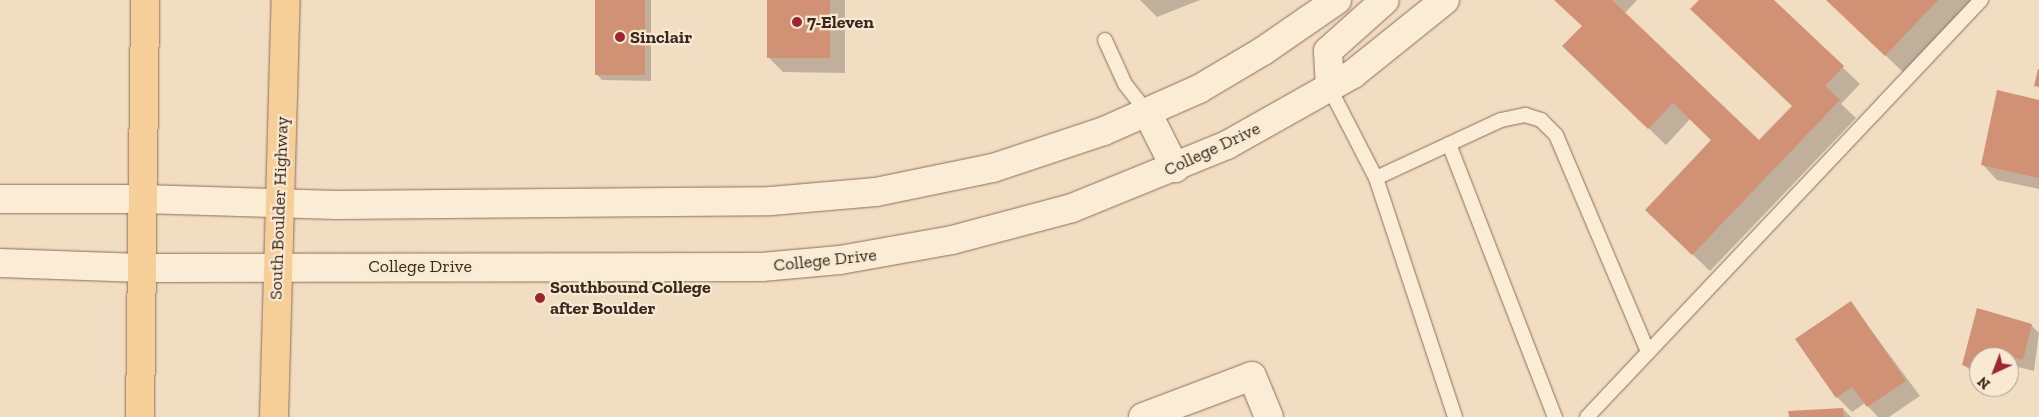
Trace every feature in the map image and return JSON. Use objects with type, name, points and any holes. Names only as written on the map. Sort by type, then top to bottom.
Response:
[{"type":"main road","points":[[140,417],[145,0]]},
{"type":"main road","name":"South Boulder Highway","points":[[274,417],[276,265],[286,0]]},
{"type":"main road","points":[[0,199],[143,198],[278,204],[770,201],[876,192],[1048,153],[1147,112],[1263,52],[1336,0]]},
{"type":"main road","points":[[1330,89],[1328,51],[1385,0]]},
{"type":"main road","name":"College Drive","points":[[0,263],[142,268],[276,265],[762,266],[840,260],[1021,223],[1175,168],[1330,89],[1445,0]]},
{"type":"main road","points":[[1147,112],[1175,168]]},
{"type":"main road","points":[[1142,417],[1252,376],[1268,417]]},
{"type":"lane","points":[[1587,417],[1981,0]]},
{"type":"lane","points":[[1105,40],[1125,84],[1147,112]]},
{"type":"lane","points":[[1330,89],[1376,178],[1455,417]]},
{"type":"lane","points":[[1376,178],[1501,120],[1525,115],[1541,120],[1556,135],[1648,352]]},
{"type":"lane","points":[[1448,144],[1555,417]]},
{"type":"building","name":"Sinclair","points":[[595,0],[645,0],[645,75],[595,75]]},
{"type":"building","points":[[767,0],[830,0],[830,58],[767,58]]},
{"type":"building","points":[[1554,0],[1612,0],[1759,140],[1792,106],[1690,9],[1699,0],[1774,0],[1844,66],[1825,86],[1840,100],[1692,255],[1645,210],[1711,140],[1673,103],[1648,129],[1562,46],[1582,26]]},
{"type":"building","points":[[1826,0],[1938,0],[1885,56]]},
{"type":"building","points":[[2039,69],[2039,87],[2034,86]]},
{"type":"building","points":[[1997,90],[2039,100],[2039,178],[1981,165]]},
{"type":"building","points":[[1851,301],[1906,381],[1867,407],[1852,387],[1836,398],[1795,339]]},
{"type":"building","points":[[1977,308],[2032,324],[2023,360],[2019,359],[2019,347],[1969,347],[1969,367],[1962,365]]},
{"type":"building","points":[[1843,408],[1844,417],[1789,417],[1788,411]]},
{"type":"place","name":"7-Eleven","points":[[797,22]]},
{"type":"place","name":"Sinclair","points":[[620,37]]},
{"type":"place","name":"Southbound College after Boulder","points":[[540,298]]}]
